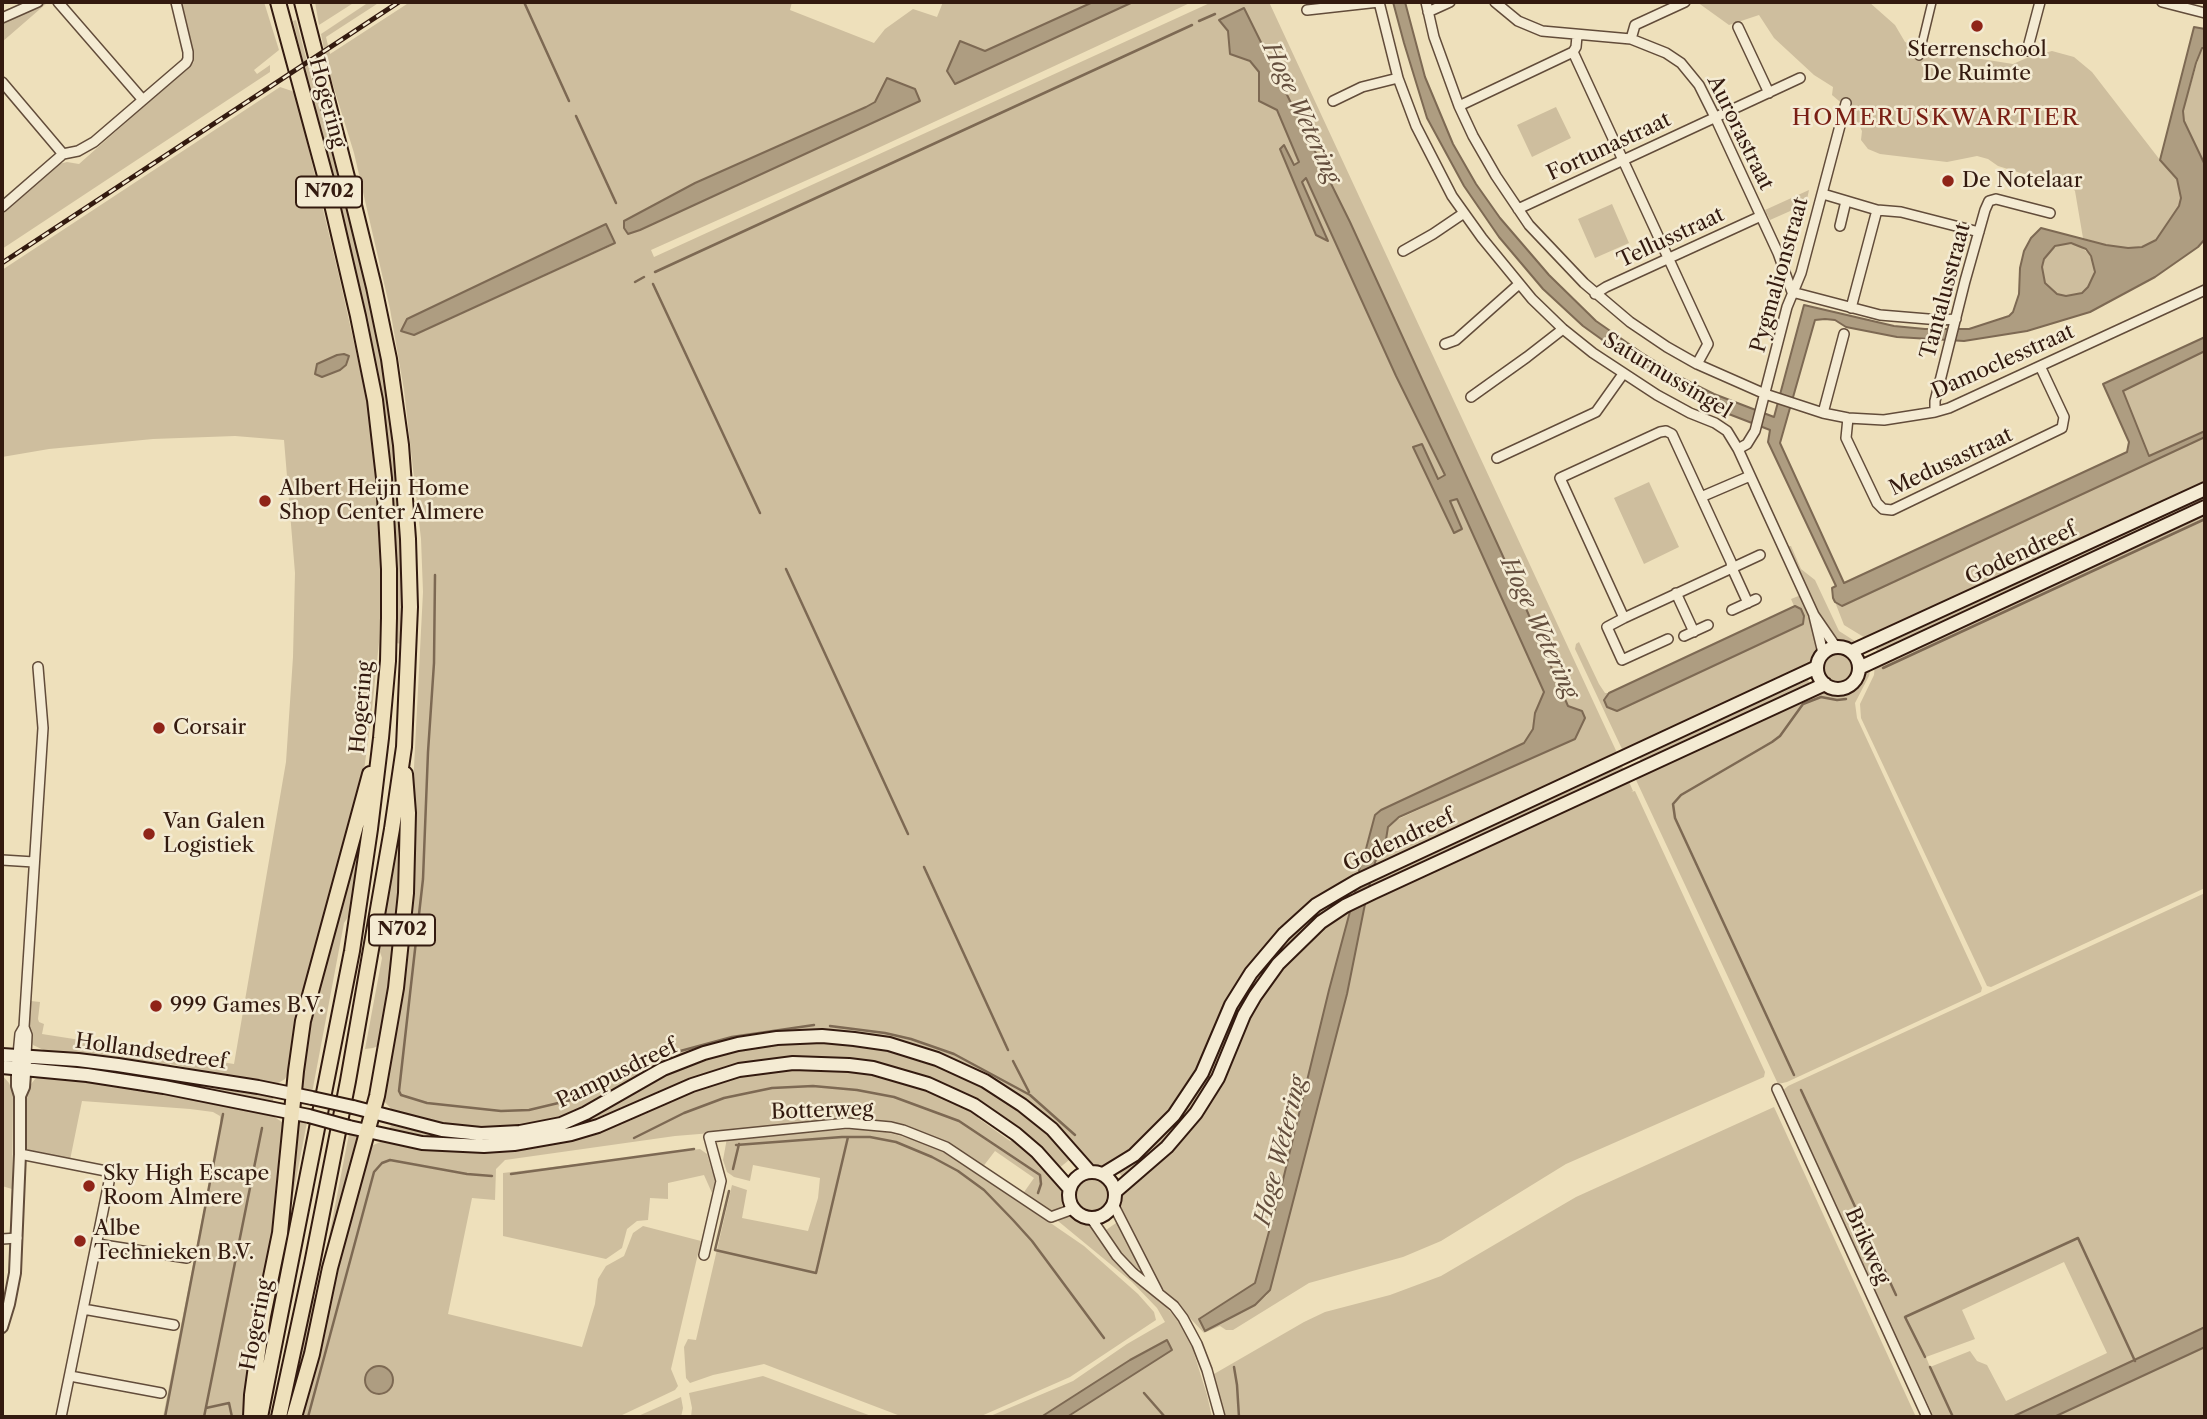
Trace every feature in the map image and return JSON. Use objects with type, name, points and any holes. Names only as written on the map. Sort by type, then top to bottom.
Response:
[{"type":"highway","name":"N702","points":[[271,2],[287,33]]},
{"type":"highway","name":"Hogering","points":[[260,1417],[352,951],[370,829],[388,661],[389,569],[384,478],[375,400],[327,183],[278,2]]},
{"type":"highway","name":"Hogering","points":[[279,1417],[348,1081],[392,830],[404,747],[410,607],[408,539],[398,422],[389,359],[374,287],[302,2]]},
{"type":"highway","name":"N702","points":[[308,2],[309,27]]},
{"type":"highway","name":"N702","points":[[251,1417],[251,1395],[261,1326],[280,1233],[291,1112],[303,1021],[381,738]]},
{"type":"highway","name":"N702","points":[[294,1417],[312,1354],[333,1255],[372,1111],[396,988],[406,893],[408,813],[404,747]]},
{"type":"main road","name":"Godendreef","points":[[1852,651],[2205,489]]},
{"type":"main road","name":"Godendreef","points":[[1859,668],[2205,507]]},
{"type":"main road","points":[[1836,647],[1852,651],[1858,660],[1856,679],[1847,687],[1836,688],[1825,684],[1817,667],[1823,653],[1836,647]]},
{"type":"main road","name":"Godendreef","points":[[1103,1174],[1121,1165],[1144,1146],[1183,1104],[1202,1073],[1231,1005],[1251,973],[1283,934],[1316,905],[1357,881],[1817,667]]},
{"type":"main road","name":"Godendreef","points":[[1114,1198],[1167,1147],[1196,1113],[1218,1077],[1244,1015],[1255,996],[1278,964],[1321,922],[1352,902],[1825,684]]},
{"type":"main road","name":"Pampusdreef","points":[[353,1107],[422,1126],[462,1133],[501,1134],[528,1131],[561,1124],[586,1113],[663,1069],[726,1047],[776,1038],[822,1036],[889,1044],[958,1067],[1022,1105],[1052,1129],[1089,1171]]},
{"type":"main road","name":"Hollandsedreef","points":[[2,1055],[21,1062],[291,1112],[349,1127]]},
{"type":"main road","name":"Hollandsedreef","points":[[2,1068],[21,1062],[118,1065],[293,1094],[353,1107]]},
{"type":"main road","name":"Pampusdreef","points":[[349,1127],[422,1143],[485,1146],[514,1144],[571,1134],[598,1126],[692,1085],[739,1070],[793,1063],[824,1063],[873,1068],[953,1094],[1016,1134],[1037,1152],[1069,1188]]},
{"type":"main road","points":[[1089,1171],[1103,1174],[1113,1185],[1114,1198],[1104,1214],[1091,1218],[1078,1214],[1070,1203],[1069,1188],[1073,1180],[1089,1171]]},
{"type":"street","points":[[2,18],[38,2]]},
{"type":"street","points":[[58,2],[144,100]]},
{"type":"street","points":[[2,207],[63,154],[79,151],[94,142],[186,63],[188,52],[176,2]]},
{"type":"street","name":"Saturnussingel","points":[[1307,10],[1379,2],[1398,78],[1432,159],[1464,213],[1518,284],[1563,329],[1623,374],[1727,431],[1738,449],[1814,615],[1836,647]]},
{"type":"street","points":[[1427,7],[1450,2]]},
{"type":"street","name":"Aurorastraat","points":[[1495,2],[1518,21],[1531,27],[1553,34],[1593,34],[1631,39],[1666,53],[1681,63],[1699,85],[1715,117],[1761,216],[1792,292]]},
{"type":"street","points":[[1631,39],[1635,25],[1685,2]]},
{"type":"street","points":[[1919,56],[1932,2]]},
{"type":"street","points":[[2027,51],[2040,2]]},
{"type":"street","points":[[2162,2],[2205,13]]},
{"type":"street","name":"Damoclesstraat","points":[[1427,7],[1445,73],[1473,136],[1518,209],[1550,249],[1595,294],[1667,347],[1697,364],[1765,394],[1823,413],[1848,418],[1884,420],[1935,412],[1949,408],[2205,290]]},
{"type":"street","points":[[1738,27],[1769,93]]},
{"type":"street","points":[[1459,106],[1573,52],[1577,36]]},
{"type":"street","points":[[1573,52],[1707,344],[1697,364]]},
{"type":"street","points":[[1333,102],[1362,87],[1398,78]]},
{"type":"street","name":"Fortunastraat","points":[[1518,209],[1800,78]]},
{"type":"street","points":[[2,82],[63,154]]},
{"type":"street","name":"Pygmalionstraat","points":[[1738,449],[1747,444],[1755,430],[1792,292],[1801,273],[1823,194],[1846,103]]},
{"type":"street","points":[[1823,194],[1979,232]]},
{"type":"street","name":"Tantalusstraat","points":[[1935,412],[1935,401],[1989,201],[1996,199],[2050,213]]},
{"type":"street","points":[[1840,226],[1846,201]]},
{"type":"street","points":[[1851,308],[1877,209]]},
{"type":"street","points":[[1403,251],[1464,213]]},
{"type":"street","name":"Tellusstraat","points":[[1595,294],[1761,216]]},
{"type":"street","points":[[1446,344],[1456,340],[1518,284]]},
{"type":"street","points":[[1792,292],[1880,315],[1955,324]]},
{"type":"street","points":[[1471,397],[1563,329]]},
{"type":"street","points":[[1823,413],[1844,334]]},
{"type":"street","name":"Medusastraat","points":[[1848,418],[1846,438],[1877,503],[1883,509],[1892,510],[2063,428],[2064,417],[2040,366]]},
{"type":"street","points":[[1497,458],[1596,412],[1623,374]]},
{"type":"street","points":[[1624,618],[1560,478],[1667,431],[1672,435],[1732,568],[1752,601],[1732,610]]},
{"type":"street","points":[[1701,498],[1750,476]]},
{"type":"street","points":[[1668,639],[1622,660],[1607,626],[1760,555]]},
{"type":"street","points":[[1676,593],[1689,634],[1708,625]]},
{"type":"street","name":"Saturnussingel","points":[[1814,615],[1823,653]]},
{"type":"street","points":[[2,1327],[15,1273],[17,1238],[20,1096],[17,1086],[27,1035],[24,1027],[43,728],[38,667]]},
{"type":"street","points":[[2,860],[34,862]]},
{"type":"street","name":"Brikweg","points":[[1777,1089],[1927,1417]]},
{"type":"street","name":"Botterweg","points":[[704,1255],[721,1181],[709,1136],[848,1123],[904,1130],[946,1147],[1051,1217],[1073,1209]]},
{"type":"street","points":[[20,1154],[111,1172],[61,1417]]},
{"type":"street","points":[[1114,1198],[1159,1293]]},
{"type":"street","points":[[1091,1218],[1117,1256],[1133,1273],[1174,1306],[1197,1344],[1208,1370],[1220,1417]]},
{"type":"street","points":[[2,1239],[17,1238]]},
{"type":"street","points":[[97,1244],[187,1258]]},
{"type":"street","points":[[83,1309],[174,1325]]},
{"type":"street","points":[[70,1376],[161,1393]]},
{"type":"shaded area","points":[[179,2],[264,2],[279,50],[254,70],[257,74],[270,65],[270,72],[2,249],[2,212],[55,165],[67,162],[79,164],[194,62]]},
{"type":"shaded area","points":[[315,2],[355,2],[319,25]]},
{"type":"shaded area","points":[[369,2],[380,2],[326,37],[330,54],[410,2],[792,2],[790,10],[874,43],[885,29],[913,9],[937,17],[943,2],[1093,2],[985,51],[955,84],[1133,2],[1192,2],[651,250],[654,257],[1212,2],[1269,2],[1619,757],[1373,871],[1378,851],[1384,852],[1388,827],[1392,822],[1472,785],[1582,711],[1568,706],[1350,222],[1243,8],[1219,20],[1228,31],[1230,53],[1250,61],[1259,72],[1259,101],[1277,110],[1299,162],[1294,165],[1284,145],[1280,149],[1316,234],[1327,240],[1302,181],[1307,178],[1396,376],[1446,475],[1438,479],[1413,447],[1432,484],[1450,501],[1456,498],[1544,692],[1535,713],[1533,729],[1524,743],[1375,815],[1360,866],[1361,874],[1274,940],[1193,1083],[1146,1142],[1101,1168],[1092,1164],[998,1085],[856,1036],[719,1046],[579,1113],[532,1125],[456,1125],[393,1111],[383,1100],[412,806],[423,592],[421,539],[404,390],[390,309],[354,153],[328,69],[321,34]],"holes":[[[920,101],[624,221],[695,183],[875,102]],[[606,225],[615,244],[415,335],[402,331],[407,319]]]},
{"type":"shaded area","points":[[1093,2],[1133,2],[955,84],[947,71],[960,41],[985,51]]},
{"type":"shaded area","points":[[1393,2],[1405,2],[1425,77],[1453,144],[1500,218],[1549,275],[1596,321],[1642,353],[1714,394],[1774,417],[1804,305],[1894,326],[1969,329],[2009,316],[2013,312],[2019,294],[2024,251],[2041,228],[2128,248],[2142,247],[2156,240],[2179,206],[2181,198],[2177,179],[2160,160],[2194,27],[2205,29],[2205,48],[2202,48],[2196,63],[2183,111],[2184,121],[2205,165],[2205,239],[2198,247],[2155,277],[2090,312],[2027,331],[1964,341],[1897,337],[1846,327],[1835,320],[1815,320],[1780,443],[1844,583],[2127,452],[2129,442],[2103,384],[2205,337],[2205,351],[2123,391],[2149,456],[2205,431],[2205,437],[1842,606],[1833,598],[1832,588],[1836,586],[1768,442],[1770,430],[1708,406],[1643,369],[1583,326],[1543,289],[1499,237],[1464,186],[1427,118]],"holes":[[[2071,243],[2086,249],[2091,256],[2095,272],[2088,287],[2082,293],[2066,296],[2057,294],[2045,283],[2042,267],[2044,259],[2055,246]]]},
{"type":"shaded area","points":[[1697,2],[1869,2],[1895,25],[1905,42],[1925,50],[2013,64],[2052,51],[2074,57],[2092,72],[2177,179],[2181,198],[2179,206],[2156,240],[2149,245],[2128,248],[2106,245],[2083,238],[2075,191],[2066,180],[2024,174],[1977,156],[1947,162],[1880,154],[1868,149],[1861,140],[1862,131],[1852,112],[1832,95],[1833,87],[1814,75],[1774,38],[1759,15],[1729,25]]},
{"type":"shaded area","points":[[47,3],[2,42],[2,23]]},
{"type":"shaded area","points":[[1244,8],[1350,222],[1512,576],[1568,706],[1582,711],[1585,718],[1575,739],[1399,817],[1388,827],[1384,852],[1378,851],[1347,994],[1270,1290],[1255,1305],[1205,1331],[1199,1319],[1255,1283],[1375,815],[1524,743],[1533,729],[1535,713],[1544,692],[1457,499],[1450,501],[1462,529],[1454,533],[1413,447],[1422,444],[1438,479],[1445,475],[1396,376],[1306,178],[1302,182],[1328,241],[1316,235],[1280,149],[1284,145],[1294,165],[1299,162],[1277,110],[1259,101],[1259,72],[1250,61],[1230,54],[1228,31],[1219,20]]},
{"type":"shaded area","points":[[296,20],[374,313],[401,501],[404,556],[403,644],[395,643],[392,502],[381,404],[366,315],[293,21]]},
{"type":"shaded area","points":[[2202,47],[2205,54],[2205,165],[2184,121],[2183,111]]},
{"type":"shaded area","points":[[887,78],[915,89],[920,101],[640,230],[628,234],[624,228],[624,221],[695,183],[875,102]]},
{"type":"shaded area","points":[[280,87],[295,92],[368,405],[380,503],[383,557],[379,642],[362,786],[290,1069],[285,1079],[275,1085],[198,1072],[170,1064],[169,1067],[50,1053],[33,1045],[30,1037],[28,1029],[31,1001],[40,1002],[38,1019],[44,1024],[42,1034],[234,1064],[286,762],[295,573],[284,440],[235,436],[153,439],[49,449],[2,457],[2,270]]},
{"type":"shaded area","points":[[1556,107],[1571,138],[1532,157],[1517,125]]},
{"type":"shaded area","points":[[1809,190],[1806,204],[1770,220],[1765,210]]},
{"type":"shaded area","points":[[1612,204],[1629,243],[1595,258],[1578,219]]},
{"type":"shaded area","points":[[606,224],[615,243],[414,335],[401,331],[407,319]]},
{"type":"shaded area","points":[[2068,244],[2087,251],[2094,270],[2087,289],[2068,296],[2049,289],[2042,270],[2049,251]]},
{"type":"shaded area","points":[[2205,351],[2205,431],[2149,456],[2123,390]]},
{"type":"shaded area","points":[[344,354],[349,356],[346,365],[340,370],[322,377],[315,374],[317,364]]},
{"type":"shaded area","points":[[2205,437],[2205,486],[1867,639],[1844,625],[1835,602],[1843,606]]},
{"type":"shaded area","points":[[1649,482],[1679,547],[1644,564],[1614,498]]},
{"type":"shaded area","points":[[2205,492],[2205,504],[1879,655],[1874,645]]},
{"type":"shaded area","points":[[2205,509],[2205,888],[1991,987],[1987,986],[1861,718],[1860,704],[1874,675],[1875,663]]},
{"type":"shaded area","points":[[1786,546],[1791,546],[1801,569],[1815,580],[1839,631],[1861,645],[1840,643],[1832,636],[1812,602]]},
{"type":"shaded area","points":[[1801,595],[1817,642],[1818,653],[1811,666],[1627,754],[1624,748],[1622,749],[1575,649],[1576,644],[1579,642],[1599,684],[1605,693],[1609,693],[1604,700],[1804,616],[1791,599]]},
{"type":"shaded area","points":[[1795,606],[1801,609],[1803,624],[1617,711],[1607,707],[1604,700],[1609,693]]},
{"type":"shaded area","points":[[1838,653],[1848,658],[1853,668],[1848,678],[1838,683],[1828,678],[1823,668],[1828,658]]},
{"type":"shaded area","points":[[1871,667],[1855,703],[1857,718],[1982,988],[1981,992],[1778,1084],[1636,780],[1636,773],[1825,689],[1837,692],[1850,690],[1864,671]]},
{"type":"shaded area","points":[[1806,676],[1811,686],[1641,762],[1639,756]]},
{"type":"shaded area","points":[[1621,763],[1624,771],[1368,891],[1371,879]]},
{"type":"shaded area","points":[[1627,777],[1633,791],[1631,792],[1635,791],[1765,1072],[1764,1077],[1566,1164],[1441,1241],[1403,1257],[1309,1283],[1233,1330],[1220,1326],[1204,1333],[1157,1283],[1121,1211],[1120,1197],[1123,1190],[1175,1143],[1258,996],[1297,946],[1352,906],[1255,1283],[1199,1318],[1205,1330],[1255,1305],[1267,1295],[1272,1282],[1347,994],[1366,899]]},
{"type":"shaded area","points":[[369,790],[350,914],[344,923],[312,1093],[297,1092],[315,995]]},
{"type":"shaded area","points":[[403,812],[404,861],[383,1044],[365,1049],[382,958],[379,949]]},
{"type":"shaded area","points":[[1358,884],[1355,896],[1293,942],[1185,1123],[1124,1179],[1117,1170],[1163,1132],[1246,984],[1298,924]]},
{"type":"shaded area","points":[[2205,893],[2205,1327],[2012,1417],[1934,1417],[1781,1092],[1788,1086]],"holes":[[[2064,1262],[2107,1353],[2006,1401],[1987,1365],[1977,1361],[1970,1351],[1930,1367],[1926,1357],[1975,1339],[1962,1310]]]},
{"type":"shaded area","points":[[816,1040],[893,1049],[973,1078],[1022,1109],[1074,1156],[1058,1169],[927,1081],[782,1061],[575,1130],[461,1143],[388,1133],[392,1121],[536,1134],[665,1072],[737,1048]]},
{"type":"shaded area","points":[[44,1063],[274,1094],[273,1101],[162,1079],[141,1081],[44,1067]]},
{"type":"shaded area","points":[[806,1066],[881,1073],[958,1101],[1010,1141],[1012,1139],[1025,1146],[1064,1190],[1063,1204],[1053,1213],[1022,1195],[1034,1178],[995,1151],[982,1168],[933,1138],[846,1122],[675,1136],[505,1160],[496,1169],[495,1200],[472,1198],[448,1314],[582,1347],[595,1304],[598,1279],[606,1266],[624,1256],[633,1233],[643,1226],[701,1241],[671,1369],[678,1386],[675,1390],[618,1417],[298,1417],[329,1288],[371,1146],[385,1140],[532,1144],[721,1078]],"holes":[[[380,1366],[392,1376],[392,1385],[386,1392],[369,1390],[366,1384],[369,1370]]]},
{"type":"shaded area","points":[[2,1075],[13,1092],[12,1189],[2,1186]]},
{"type":"shaded area","points":[[43,1075],[146,1088],[159,1093],[270,1114],[282,1122],[283,1182],[243,1417],[163,1417],[220,1116],[213,1112],[190,1109],[82,1101],[70,1160],[33,1152],[27,1149],[23,1140],[28,1088],[35,1079]]},
{"type":"shaded area","points":[[1774,1107],[1916,1417],[1226,1417],[1214,1374],[1304,1322],[1325,1312],[1390,1295],[1441,1276],[1576,1197]]},
{"type":"shaded area","points":[[294,1119],[307,1122],[281,1258],[279,1289],[256,1395]]},
{"type":"shaded area","points":[[855,1129],[879,1130],[919,1141],[972,1169],[1084,1246],[1138,1294],[1154,1312],[1156,1320],[1070,1377],[979,1417],[903,1417],[764,1364],[690,1383],[686,1378],[684,1347],[688,1339],[696,1340],[732,1185],[747,1190],[742,1218],[808,1231],[818,1198],[820,1178],[753,1165],[750,1181],[734,1177],[727,1172],[723,1160],[727,1138]]},
{"type":"shaded area","points":[[349,1134],[359,1138],[317,1313],[288,1417],[313,1298],[317,1298]]},
{"type":"shaded area","points":[[700,1149],[707,1154],[716,1176],[712,1193],[704,1175],[668,1183],[668,1199],[650,1198],[648,1220],[637,1221],[627,1229],[622,1248],[606,1259],[503,1236],[503,1173]]},
{"type":"shaded area","points":[[1092,1180],[1098,1181],[1106,1189],[1106,1201],[1098,1209],[1092,1210],[1086,1209],[1078,1201],[1077,1195],[1078,1189],[1086,1181]]},
{"type":"shaded area","points":[[1067,1217],[1091,1226],[1188,1334],[1212,1417],[1067,1417],[1172,1350],[1167,1340],[1130,1360],[1041,1417],[988,1417],[1073,1381],[1165,1322],[1157,1308],[1132,1282],[1058,1221]]},
{"type":"shaded area","points":[[1119,1221],[1140,1265],[1136,1271],[1103,1232]]},
{"type":"shaded area","points":[[2205,1327],[2205,1347],[2054,1417],[2012,1417]]},
{"type":"shaded area","points":[[1167,1340],[1172,1350],[1067,1417],[1041,1417],[1130,1360]]},
{"type":"shaded area","points":[[2205,1347],[2205,1417],[2054,1417]]},
{"type":"shaded area","points":[[379,1366],[389,1370],[393,1380],[389,1390],[379,1394],[369,1390],[365,1380],[369,1370]]},
{"type":"shaded area","points":[[763,1376],[874,1417],[691,1417],[689,1393]]},
{"type":"shaded area","points":[[681,1397],[681,1417],[636,1417]]},
{"type":"waterway","points":[[524,2],[569,101]]},
{"type":"waterway","points":[[1199,21],[1215,14]]},
{"type":"waterway","points":[[655,272],[1192,25]]},
{"type":"waterway","points":[[576,116],[616,203]]},
{"type":"waterway","points":[[635,282],[644,277]]},
{"type":"waterway","points":[[653,284],[760,513]]},
{"type":"waterway","points":[[1883,668],[2205,519]]},
{"type":"waterway","points":[[786,569],[908,834]]},
{"type":"waterway","points":[[435,575],[434,663],[423,879],[399,1091],[401,1095],[427,1103],[501,1111],[529,1110],[571,1100],[673,1053],[732,1037],[814,1025]]},
{"type":"waterway","points":[[1794,1075],[1675,818],[1673,804],[1681,795],[1780,736],[1803,704],[1821,697],[1846,699]]},
{"type":"waterway","points":[[924,867],[1008,1050]]},
{"type":"waterway","points":[[830,1026],[885,1033],[954,1054],[1030,1095],[1075,1135]]},
{"type":"waterway","points":[[1013,1061],[1029,1092]]},
{"type":"waterway","points":[[634,1138],[684,1113],[724,1098],[772,1088],[813,1086],[857,1090],[894,1097],[959,1121],[1040,1175],[1038,1193]]},
{"type":"waterway","points":[[1801,1090],[1896,1295]]},
{"type":"waterway","points":[[165,1417],[223,1114]]},
{"type":"waterway","points":[[204,1417],[262,1128]]},
{"type":"waterway","points":[[729,1191],[715,1250],[816,1273],[848,1137]]},
{"type":"waterway","points":[[736,1145],[870,1137],[896,1142],[932,1157],[958,1171],[984,1190],[1013,1220],[1032,1241],[1104,1338]]},
{"type":"waterway","points":[[733,1169],[739,1144]]},
{"type":"waterway","points":[[511,1174],[694,1149]]},
{"type":"waterway","points":[[308,1417],[374,1172],[382,1163],[390,1160],[492,1176]]},
{"type":"waterway","points":[[1925,1357],[1905,1317],[2078,1238],[2135,1361]]},
{"type":"waterway","points":[[1234,1367],[1239,1417]]},
{"type":"waterway","points":[[1930,1367],[1953,1417]]},
{"type":"waterway","points":[[1144,1393],[1165,1417]]},
{"type":"waterway","points":[[206,1408],[229,1403],[232,1417]]},
{"type":"railway","points":[[2,263],[399,2]]},
{"type":"place","name":"Sterrenschool De Ruimte","points":[[1977,26]]},
{"type":"place","name":"De Notelaar","points":[[1948,181]]},
{"type":"place","name":"Albert Heijn Home Shop Center Almere","points":[[265,501]]},
{"type":"place","name":"Corsair","points":[[159,728]]},
{"type":"place","name":"Van Galen Logistiek","points":[[149,834]]},
{"type":"place","name":"999 Games B.V.","points":[[156,1006]]},
{"type":"place","name":"Sky High Escape Room Almere","points":[[89,1186]]},
{"type":"place","name":"Albe Technieken B.V.","points":[[80,1241]]},
{"type":"district","name":"HOMERUSKWARTIER","points":[[1936,118]]},
{"type":"water label","name":"Hoge Wetering","points":[[1301,113]]},
{"type":"water label","name":"Hoge Wetering","points":[[1539,628]]},
{"type":"water label","name":"Hoge Wetering","points":[[1281,1151]]}]
